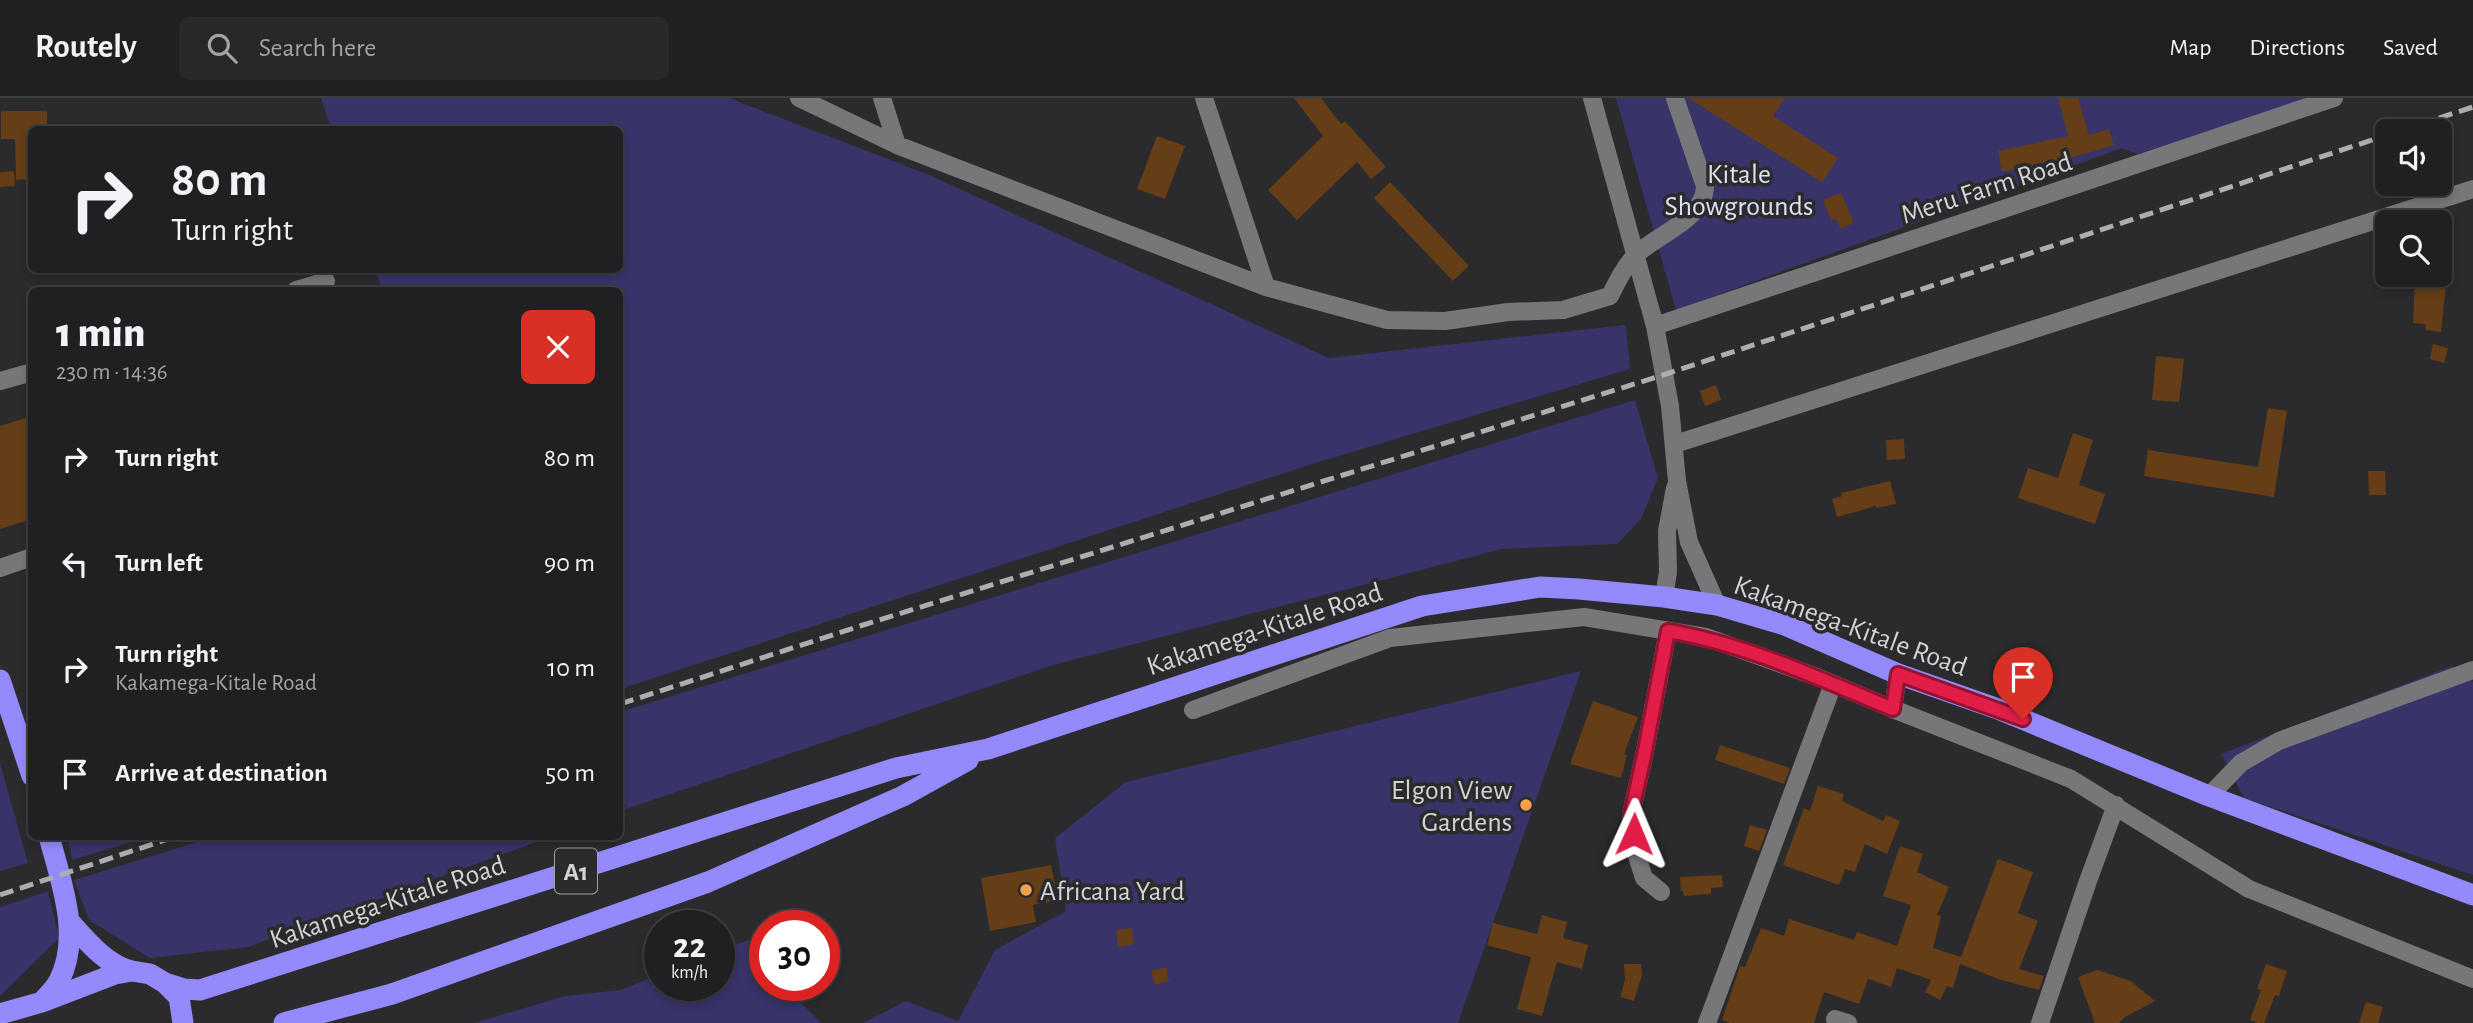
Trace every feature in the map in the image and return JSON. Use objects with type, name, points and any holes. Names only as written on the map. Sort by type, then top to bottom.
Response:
[{"type":"highway","name":"Kakamega-Kitale Road","points":[[132,971],[150,975],[184,989],[200,990],[896,768],[988,749],[1422,606],[1540,587],[1664,597],[1717,605],[1785,625],[1898,674],[1998,709],[2209,796],[2473,895]]},
{"type":"highway","points":[[2,692],[25,730],[28,750]]},
{"type":"highway","name":"Kakamega-Kitale Road","points":[[284,1023],[392,995],[708,882],[903,796],[988,749]]},
{"type":"highway","points":[[42,1002],[58,984],[69,947],[69,921],[50,840]]},
{"type":"highway","name":"A1","points":[[69,921],[120,969],[132,971]]},
{"type":"highway","points":[[0,1014],[42,1002],[115,974],[132,971]]},
{"type":"highway","points":[[164,983],[179,997],[183,1023]]},
{"type":"street","points":[[799,98],[897,145],[1266,287],[1387,320],[1445,321],[1508,312],[1563,310],[1610,296],[1635,255],[1698,209],[1705,198],[1705,186],[1675,98]]},
{"type":"street","points":[[881,98],[897,145]]},
{"type":"street","points":[[1204,98],[1266,287]]},
{"type":"street","points":[[1592,98],[1655,326],[1670,406],[1677,481],[1689,542],[1717,605]]},
{"type":"street","name":"Meru Farm Road","points":[[1655,326],[2334,98]]},
{"type":"street","points":[[1675,444],[2473,190]]},
{"type":"street","points":[[306,287],[326,281]]},
{"type":"street","points":[[0,382],[28,373]]},
{"type":"street","points":[[1664,597],[1668,572],[1667,531],[1677,481]]},
{"type":"street","points":[[0,568],[28,558]]},
{"type":"street","points":[[1193,710],[1390,638],[1584,617],[1706,638],[1833,684],[2071,779],[2249,888],[2473,979]]},
{"type":"street","points":[[1661,892],[1644,878],[1636,853],[1631,814],[1668,631]]},
{"type":"street","points":[[2209,796],[2241,763],[2279,741],[2473,670]]},
{"type":"street","points":[[1893,709],[1898,674]]},
{"type":"street","points":[[1707,1023],[1833,684]]},
{"type":"street","points":[[2040,1023],[2116,805]]},
{"type":"green space","points":[[321,98],[729,98],[927,174],[1329,358],[1626,325],[1630,369],[1312,464],[623,688],[623,287],[381,287],[376,273],[623,273],[623,126],[330,126]]},
{"type":"green space","name":"Kitale Showgrounds","points":[[1616,98],[2311,98],[2137,154],[2122,148],[1676,310]]},
{"type":"green space","points":[[1635,400],[1658,478],[1641,519],[1617,544],[1502,549],[1053,665],[623,810],[623,711]]},
{"type":"green space","points":[[2452,666],[2473,682],[2473,875],[2244,798],[2221,754]]},
{"type":"green space","points":[[1581,671],[1458,1023],[863,1023],[906,1001],[958,1021],[995,950],[1066,911],[1055,838],[1126,782]]},
{"type":"green space","points":[[0,763],[28,863],[0,871]]},
{"type":"green space","points":[[68,840],[138,840],[72,860]]},
{"type":"green space","points":[[204,840],[542,840],[248,947],[150,958],[89,920],[74,880]]},
{"type":"green space","points":[[48,891],[59,938],[0,996],[0,907]]},
{"type":"green space","points":[[749,940],[749,1001],[799,1001],[821,1023],[474,1023],[565,996],[621,990],[644,981],[644,1001],[735,1001],[735,945]]},
{"type":"building","points":[[1294,98],[1321,98],[1341,124],[1345,121],[1386,167],[1371,179],[1357,162],[1297,220],[1268,190],[1323,136]]},
{"type":"building","points":[[1688,98],[1785,98],[1773,116],[1838,158],[1822,182]]},
{"type":"building","points":[[2058,98],[2078,98],[2089,135],[2109,129],[2114,145],[2070,158],[2002,172],[1998,151],[2068,136]]},
{"type":"building","points":[[1,111],[47,111],[47,126],[28,126],[28,179],[16,180],[15,139],[1,139]]},
{"type":"building","points":[[1157,136],[1185,146],[1165,199],[1137,189]]},
{"type":"building","points":[[14,171],[15,186],[0,187],[0,172]]},
{"type":"building","points":[[1390,182],[1469,266],[1453,281],[1374,198]]},
{"type":"building","points":[[1841,193],[1854,223],[1840,229],[1836,219],[1831,220],[1823,200]]},
{"type":"building","points":[[2414,287],[2446,287],[2441,332],[2426,330],[2425,324],[2413,323]]},
{"type":"building","points":[[2433,344],[2448,348],[2444,363],[2430,359]]},
{"type":"building","points":[[2156,356],[2184,359],[2179,402],[2152,400]]},
{"type":"building","points":[[1716,385],[1721,400],[1705,406],[1700,391]]},
{"type":"building","points":[[2268,408],[2287,411],[2274,497],[2144,476],[2148,450],[2258,467]]},
{"type":"building","points":[[28,417],[28,520],[0,529],[0,426]]},
{"type":"building","points":[[2073,433],[2093,440],[2079,485],[2105,494],[2095,524],[2018,498],[2028,468],[2058,478]]},
{"type":"building","points":[[1904,439],[1905,459],[1887,460],[1886,440]]},
{"type":"building","points":[[2368,471],[2385,471],[2386,495],[2369,495]]},
{"type":"building","points":[[1890,481],[1896,504],[1876,506],[1837,517],[1832,499],[1842,496],[1841,493]]},
{"type":"building","points":[[1593,701],[1638,717],[1624,754],[1627,755],[1621,778],[1570,764]]},
{"type":"building","points":[[1720,745],[1790,768],[1784,784],[1715,760]]},
{"type":"building","points":[[1818,786],[1844,794],[1842,801],[1883,821],[1886,815],[1900,821],[1887,854],[1865,844],[1855,872],[1845,869],[1839,885],[1783,865],[1804,808],[1810,811]]},
{"type":"building","points":[[1750,825],[1767,830],[1759,851],[1744,846]]},
{"type":"building","points":[[1900,846],[1923,854],[1917,872],[1949,887],[1937,915],[1941,916],[1933,948],[1961,957],[1998,859],[2033,872],[2018,913],[2038,921],[2019,969],[2044,976],[2039,990],[2001,980],[1960,964],[1953,988],[1947,986],[1940,1000],[1925,992],[1931,980],[1897,968],[1891,987],[1868,979],[1859,1004],[1824,992],[1814,1023],[1730,1023],[1722,1020],[1740,966],[1745,967],[1761,928],[1784,936],[1789,919],[1854,940],[1857,932],[1897,946],[1911,905],[1883,896]]},
{"type":"building","points":[[1051,865],[1058,900],[1033,905],[1036,922],[990,931],[981,878]]},
{"type":"building","points":[[1722,875],[1723,887],[1711,888],[1711,894],[1684,896],[1681,891],[1680,877]]},
{"type":"building","points":[[1542,915],[1567,922],[1563,938],[1588,945],[1582,969],[1557,962],[1542,1016],[1517,1009],[1531,957],[1487,945],[1493,923],[1537,934]]},
{"type":"building","points":[[1132,928],[1134,944],[1118,947],[1116,930]]},
{"type":"building","points":[[1624,964],[1641,964],[1642,975],[1634,1001],[1620,997],[1625,980]]},
{"type":"building","points":[[2266,964],[2287,971],[2279,996],[2275,995],[2264,1023],[2258,1023],[2250,1020],[2261,990],[2257,989]]},
{"type":"building","points":[[1166,967],[1169,981],[1155,985],[1151,971]]},
{"type":"building","points":[[2097,970],[2131,981],[2155,1001],[2119,1023],[2095,1023],[2078,977]]},
{"type":"building","points":[[2366,1002],[2383,1007],[2378,1023],[2359,1023]]},
{"type":"railway","points":[[2436,119],[2473,107]]},
{"type":"railway","points":[[623,703],[860,626],[1663,375],[2375,139]]},
{"type":"railway","points":[[0,895],[165,840]]},
{"type":"place","name":"Elgon View Gardens","points":[[1526,805]]},
{"type":"place","name":"Africana Yard","points":[[1026,890]]},
{"type":"route","points":[[1634,834],[1631,814],[1668,631],[1706,638],[1816,677],[1893,709],[1898,674],[2023,719]]}]
